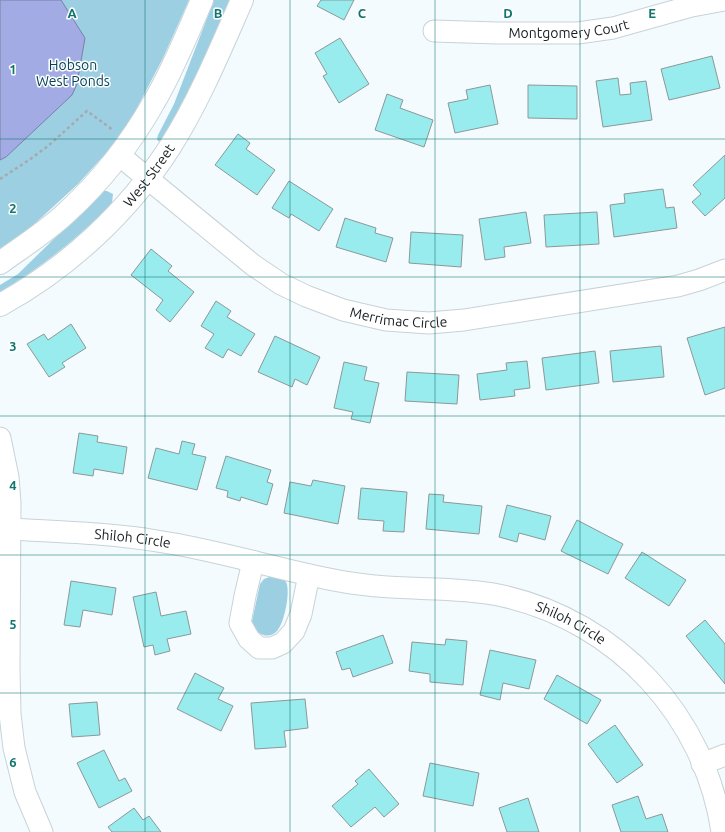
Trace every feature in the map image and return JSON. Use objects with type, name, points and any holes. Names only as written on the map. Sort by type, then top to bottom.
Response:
[{"type":"street","points":[[0,263],[39,236],[65,214],[88,192],[119,155],[154,102],[202,0]]},
{"type":"street","name":"West Street","points":[[0,304],[23,292],[47,276],[70,257],[117,214],[148,178],[170,147],[202,89],[242,0]]},
{"type":"street","name":"Montgomery Court","points":[[434,31],[578,33],[613,28],[692,6],[724,0]]},
{"type":"street","name":"Merrimac Circle","points":[[119,155],[253,265],[281,284],[306,296],[343,310],[386,320],[429,323],[479,318],[678,286],[725,270]]},
{"type":"street","points":[[0,438],[8,477],[10,529],[10,714],[14,748],[25,792],[42,832]]},
{"type":"street","name":"Shiloh Circle","points":[[10,529],[97,534],[157,541],[221,553],[309,575],[347,582],[401,588],[470,591],[503,596],[542,607],[599,636],[629,659],[656,687],[673,708],[690,735],[702,764],[715,798],[722,832]]},
{"type":"street","points":[[253,562],[240,623],[249,639],[259,648],[272,648],[283,643],[294,631],[301,614],[309,575]]},
{"type":"street","points":[[702,764],[725,755]]},
{"type":"path","points":[[0,179],[48,146],[87,111],[115,131]]},
{"type":"green space","name":"Hobson West Ponds","points":[[0,0],[189,0],[163,58],[123,132],[78,184],[29,229],[0,249]]},
{"type":"green space","points":[[214,0],[232,0],[178,115],[162,142],[158,141],[158,135],[174,104]]},
{"type":"green space","points":[[103,191],[113,194],[112,203],[110,206],[58,252],[30,273],[0,292],[0,285],[18,274]]},
{"type":"green space","points":[[272,576],[285,580],[288,592],[284,615],[280,627],[273,634],[265,635],[255,629],[252,621],[260,584],[264,579]]},
{"type":"shaded area","points":[[0,0],[61,0],[85,38],[77,84],[72,95],[6,157],[0,160]]},
{"type":"building","points":[[321,0],[354,0],[344,20],[317,6]]},
{"type":"building","points":[[340,38],[369,84],[339,103],[323,76],[327,74],[315,53]]},
{"type":"building","points":[[712,56],[720,88],[669,100],[661,69]]},
{"type":"building","points":[[618,78],[620,95],[631,94],[630,83],[646,81],[652,120],[603,127],[596,81]]},
{"type":"building","points":[[490,85],[498,124],[455,133],[448,103],[468,99],[466,90]]},
{"type":"building","points":[[528,85],[577,86],[577,119],[528,118]]},
{"type":"building","points":[[387,94],[403,100],[400,108],[433,120],[424,147],[375,130]]},
{"type":"building","points":[[238,134],[250,143],[246,149],[275,170],[257,195],[215,165]]},
{"type":"building","points":[[725,155],[725,198],[705,216],[692,202],[701,194],[693,185]]},
{"type":"building","points":[[289,181],[333,209],[319,231],[291,214],[289,218],[272,208]]},
{"type":"building","points":[[663,189],[666,208],[674,207],[677,228],[614,237],[610,205],[625,203],[624,194]]},
{"type":"building","points":[[526,212],[531,243],[504,247],[505,257],[485,260],[479,219]]},
{"type":"building","points":[[597,212],[599,244],[546,247],[544,215]]},
{"type":"building","points":[[345,218],[376,228],[375,233],[393,238],[386,262],[336,247]]},
{"type":"building","points":[[411,232],[463,235],[461,267],[409,263]]},
{"type":"building","points":[[151,249],[172,266],[168,271],[194,292],[170,322],[156,310],[163,300],[131,275]]},
{"type":"building","points":[[216,301],[231,311],[227,317],[255,334],[241,356],[228,349],[223,358],[205,348],[214,334],[201,326]]},
{"type":"building","points":[[71,324],[86,348],[62,363],[65,367],[49,377],[27,344],[44,334],[48,340]]},
{"type":"building","points":[[725,327],[725,388],[705,395],[687,338]]},
{"type":"building","points":[[275,336],[320,357],[307,385],[295,379],[292,387],[258,372]]},
{"type":"building","points":[[661,346],[664,377],[613,382],[610,351]]},
{"type":"building","points":[[595,351],[599,383],[546,390],[542,358]]},
{"type":"building","points":[[527,361],[530,388],[514,390],[515,396],[480,400],[477,374],[507,370],[506,363]]},
{"type":"building","points":[[344,362],[367,367],[364,380],[379,383],[370,423],[351,419],[353,412],[334,408]]},
{"type":"building","points":[[407,372],[459,375],[457,404],[405,401]]},
{"type":"building","points":[[79,433],[98,436],[97,442],[127,447],[123,474],[94,469],[93,476],[73,473]]},
{"type":"building","points":[[182,441],[195,444],[192,454],[206,457],[197,490],[148,478],[156,448],[179,454]]},
{"type":"building","points":[[226,456],[271,470],[267,482],[273,484],[267,505],[241,497],[240,501],[227,497],[228,491],[216,488]]},
{"type":"building","points":[[313,480],[345,486],[338,524],[284,513],[290,482],[311,486]]},
{"type":"building","points":[[361,488],[407,492],[404,532],[383,531],[384,521],[358,519]]},
{"type":"building","points":[[429,494],[444,495],[443,502],[482,506],[479,534],[426,529]]},
{"type":"building","points":[[507,505],[551,516],[545,540],[519,533],[517,542],[499,537]]},
{"type":"building","points":[[577,520],[623,544],[608,574],[561,551]]},
{"type":"building","points":[[642,552],[686,580],[669,606],[625,578]]},
{"type":"building","points":[[71,581],[116,588],[112,615],[83,610],[80,627],[64,625]]},
{"type":"building","points":[[156,592],[161,616],[186,611],[191,634],[167,639],[170,651],[155,655],[153,645],[144,647],[133,597]]},
{"type":"building","points":[[705,620],[725,644],[725,684],[686,636]]},
{"type":"building","points":[[383,635],[393,663],[353,677],[350,668],[342,670],[336,652]]},
{"type":"building","points":[[446,639],[467,641],[463,685],[430,682],[430,674],[409,671],[412,642],[445,645]]},
{"type":"building","points":[[490,650],[536,660],[529,689],[503,683],[500,700],[480,695]]},
{"type":"building","points":[[195,673],[224,688],[218,699],[233,706],[221,731],[177,709]]},
{"type":"building","points":[[557,675],[601,700],[587,724],[544,699]]},
{"type":"building","points":[[305,699],[308,728],[284,731],[286,747],[255,749],[251,703]]},
{"type":"building","points":[[97,702],[100,735],[72,737],[69,704]]},
{"type":"building","points":[[615,725],[643,765],[617,783],[588,744]]},
{"type":"building","points":[[104,750],[119,781],[125,778],[132,791],[99,808],[77,763]]},
{"type":"building","points":[[430,763],[479,773],[473,806],[423,796]]},
{"type":"building","points":[[369,769],[399,804],[384,817],[375,807],[351,827],[332,806],[358,784],[355,781]]},
{"type":"building","points":[[638,796],[646,819],[662,814],[668,832],[621,832],[612,805]]},
{"type":"building","points":[[528,798],[539,832],[507,832],[499,808]]},
{"type":"building","points":[[134,808],[143,820],[149,816],[161,832],[112,832],[108,827]]}]
